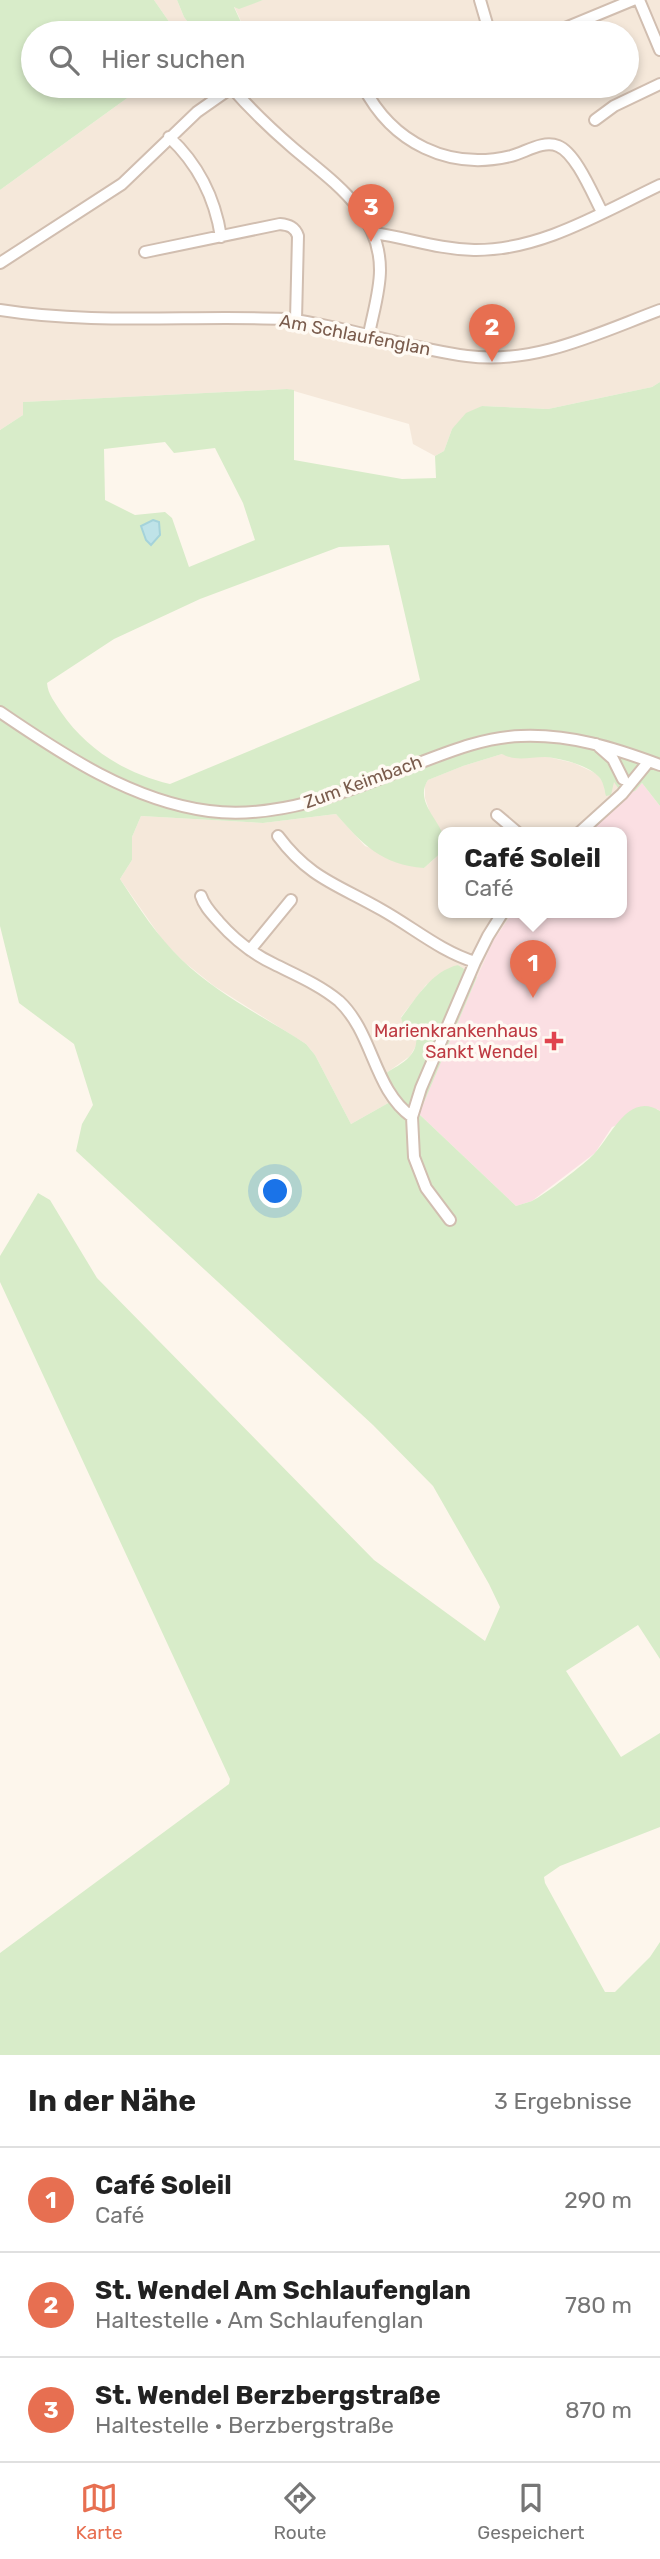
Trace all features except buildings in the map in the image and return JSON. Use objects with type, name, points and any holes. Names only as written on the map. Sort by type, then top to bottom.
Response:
[{"type":"street","points":[[480,0],[487,21]]},
{"type":"street","points":[[582,21],[633,0]]},
{"type":"street","points":[[639,0],[660,50]]},
{"type":"street","points":[[639,94],[660,84]]},
{"type":"street","points":[[0,262],[122,184],[140,169],[169,137],[217,98]]},
{"type":"street","points":[[243,98],[274,131],[350,196],[364,214],[374,233],[379,257],[379,281],[369,334]]},
{"type":"street","points":[[371,98],[380,112],[397,128],[433,153],[447,158],[484,160],[517,154],[542,145],[559,146],[572,156],[602,212]]},
{"type":"street","points":[[595,120],[631,98]]},
{"type":"street","points":[[169,137],[202,178],[221,237]]},
{"type":"street","points":[[374,233],[428,245],[489,249],[547,236],[660,185]]},
{"type":"street","points":[[145,253],[280,224],[287,225],[296,231],[298,236],[296,320]]},
{"type":"street","name":"Am Schlaufenglan","points":[[0,310],[50,317],[296,320],[450,353],[503,357],[564,346],[660,310]]},
{"type":"street","name":"Zum Keimbach","points":[[0,712],[71,758],[129,788],[164,801],[209,811],[247,812],[294,807],[366,784],[449,751],[519,736],[552,736],[594,743],[654,763]]},
{"type":"street","points":[[594,743],[613,759],[623,779]]},
{"type":"street","points":[[622,794],[623,779],[635,756]]},
{"type":"street","points":[[586,827],[654,763]]},
{"type":"street","points":[[497,814],[511,827]]},
{"type":"street","points":[[278,836],[300,863],[324,881],[344,887],[437,946],[475,962]]},
{"type":"street","points":[[201,896],[207,909],[225,929],[250,950],[324,991],[349,1011],[360,1026],[392,1100],[412,1117]]},
{"type":"street","points":[[250,950],[291,900]]},
{"type":"street","points":[[450,1220],[426,1188],[414,1157],[412,1117],[421,1088],[475,962],[499,918]]},
{"type":"shaded area","points":[[154,0],[177,0],[187,21],[169,21]]},
{"type":"shaded area","points":[[263,0],[660,0],[660,382],[652,387],[548,409],[482,406],[452,429],[444,451],[435,456],[413,444],[409,424],[287,389],[23,402],[23,415],[0,430],[0,190],[127,98],[639,98],[639,21],[241,21],[234,6],[239,8]]},
{"type":"shaded area","points":[[502,754],[548,757],[574,763],[597,774],[604,784],[605,792],[614,781],[622,794],[635,791],[594,827],[438,827],[425,798],[425,785],[428,780]]},
{"type":"shaded area","name":"Marienkrankenhaus Sankt Wendel","points":[[642,783],[660,806],[660,1111],[657,1109],[612,1127],[595,1153],[532,1201],[516,1206],[419,1114],[420,1106],[493,941],[509,918],[627,918],[627,827],[594,827]]},
{"type":"shaded area","points":[[336,814],[365,846],[424,868],[438,855],[438,918],[509,918],[493,941],[477,977],[458,965],[426,985],[401,1017],[404,1027],[410,1028],[417,1035],[417,1044],[410,1056],[385,1074],[394,1096],[390,1102],[351,1124],[315,1055],[306,1044],[214,986],[184,962],[164,942],[120,879],[132,860],[132,837],[141,816],[263,823]]},
{"type":"green space","points":[[0,0],[154,0],[169,21],[21,21],[21,98],[127,98],[0,190]]},
{"type":"green space","points":[[177,0],[263,0],[239,9],[234,7],[240,21],[187,21]]},
{"type":"green space","points":[[660,382],[660,806],[642,783],[635,791],[622,794],[614,782],[611,795],[606,796],[600,778],[580,765],[545,757],[518,758],[502,754],[428,780],[424,795],[440,827],[438,855],[424,868],[396,863],[385,858],[355,835],[336,814],[263,823],[141,816],[132,837],[132,860],[120,879],[156,931],[196,973],[226,995],[306,1044],[315,1055],[351,1124],[390,1102],[394,1096],[385,1074],[407,1059],[416,1044],[415,1035],[404,1027],[401,1018],[426,986],[440,973],[458,965],[477,977],[419,1114],[516,1206],[538,1198],[582,1165],[630,1111],[649,1106],[660,1111],[660,1659],[638,1625],[566,1671],[621,1757],[660,1733],[660,1827],[560,1866],[544,1877],[605,1992],[615,1992],[650,1957],[660,1942],[660,2055],[0,2055],[0,1953],[229,1784],[230,1779],[0,1282],[0,1256],[38,1193],[50,1200],[97,1278],[374,1560],[485,1641],[500,1607],[433,1486],[373,1425],[76,1151],[82,1124],[93,1105],[74,1044],[19,1003],[0,926],[0,430],[23,415],[23,402],[287,389],[294,390],[294,460],[402,479],[436,478],[435,456],[444,451],[452,429],[466,413],[482,406],[548,409],[652,387]],"holes":[[[165,442],[174,453],[215,448],[243,503],[255,540],[189,567],[172,518],[165,512],[135,515],[105,500],[104,449]],[[389,545],[420,680],[170,784],[123,767],[96,749],[71,726],[50,695],[47,683],[114,639],[200,599],[339,547]]]},
{"type":"water","points":[[153,520],[159,522],[160,535],[151,545],[141,526]]},
{"type":"place","name":"St. Wendel Berzbergstraße","points":[[371,242]]},
{"type":"place","name":"St. Wendel Am Schlaufenglan","points":[[492,362]]},
{"type":"place","name":"Café Soleil","points":[[533,998]]},
{"type":"place","name":"Marienkrankenhaus Sankt Wendel","points":[[554,1041]]}]
